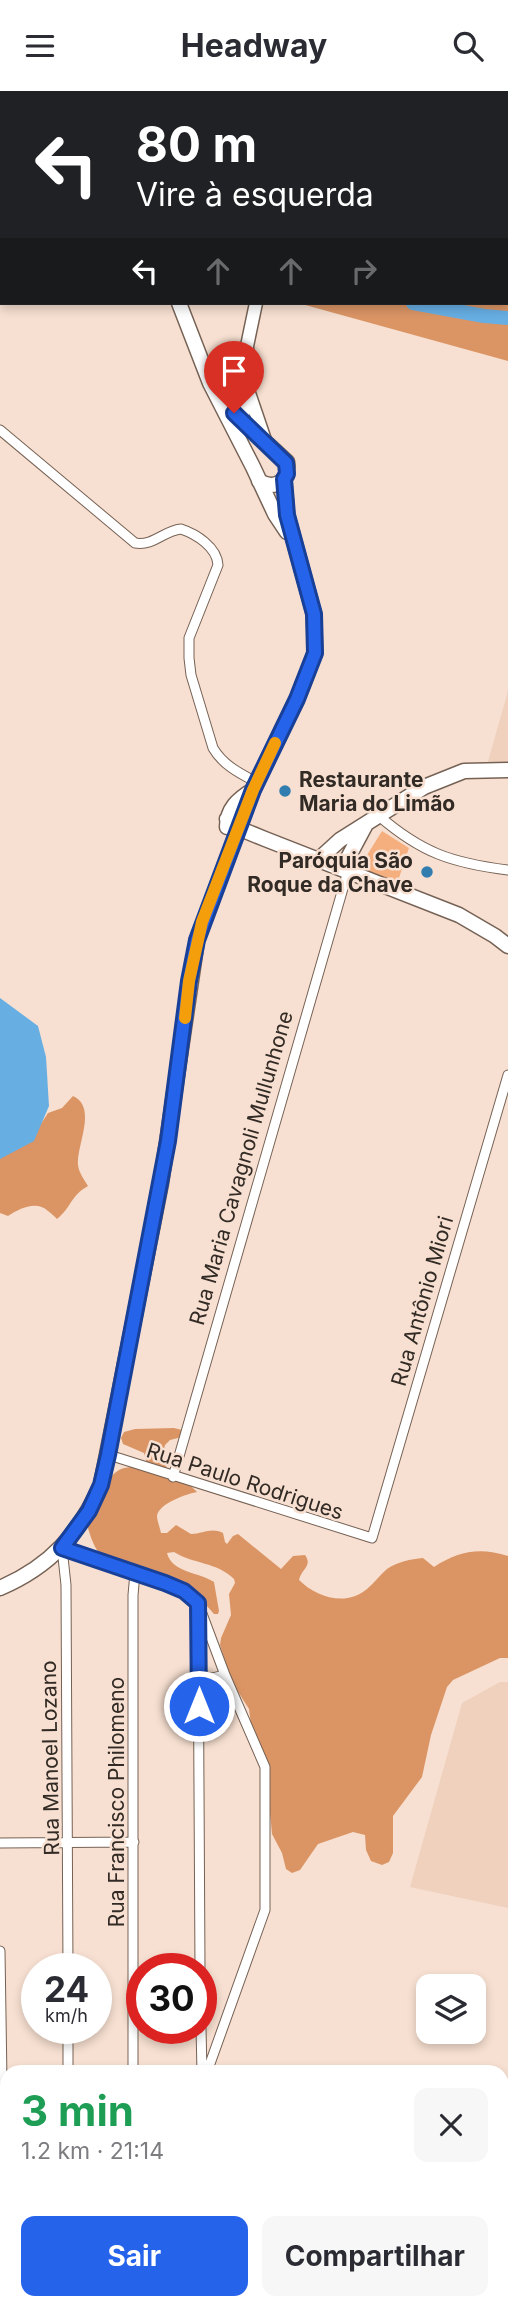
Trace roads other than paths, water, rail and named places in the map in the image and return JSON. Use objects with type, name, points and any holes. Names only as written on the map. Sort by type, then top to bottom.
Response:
[{"type":"main road","points":[[180,305],[219,400],[275,514],[293,541]]},
{"type":"main road","points":[[238,439],[247,389],[247,346],[256,305]]},
{"type":"main road","points":[[247,389],[265,440]]},
{"type":"main road","points":[[0,1588],[41,1566],[62,1548],[89,1511],[101,1485],[168,1141],[197,940],[230,850],[237,801],[254,786],[297,699],[315,653],[314,614],[287,515],[284,479],[288,468],[265,440],[219,400]]},
{"type":"main road","points":[[254,467],[263,453],[271,451],[279,454]]},
{"type":"main road","points":[[259,481],[269,486],[284,479]]},
{"type":"main road","points":[[318,860],[340,840],[415,792],[464,771],[508,770]]},
{"type":"main road","points":[[233,823],[295,851],[459,915],[508,946]]},
{"type":"main road","name":"Rua Maria Cavagnoli Mullunhone","points":[[345,870],[366,825]]},
{"type":"main road","points":[[295,851],[340,840]]},
{"type":"street","points":[[0,430],[135,543],[152,543],[171,531],[181,529],[206,544],[215,553],[218,565],[189,638],[191,675],[213,748],[219,757],[254,786]]},
{"type":"street","points":[[379,816],[397,831],[451,861],[508,870]]},
{"type":"street","name":"Rua Maria Cavagnoli Mullunhone","points":[[173,1477],[345,870]]},
{"type":"street","name":"Rua Antônio Miori","points":[[372,1538],[508,1075]]},
{"type":"street","name":"Rua Paulo Rodrigues","points":[[108,1455],[372,1538]]},
{"type":"street","points":[[62,1548],[184,1591],[198,1603],[225,1675],[265,1767],[265,1910],[208,2065]]},
{"type":"street","name":"Rua Manoel Lozano","points":[[62,1548],[66,1585],[68,1953]]},
{"type":"street","name":"Rua Francisco Philomeno","points":[[133,2065],[135,1573]]},
{"type":"street","points":[[198,1603],[200,1953]]},
{"type":"street","points":[[199,1681],[225,1675]]},
{"type":"street","points":[[0,1843],[134,1842]]},
{"type":"street","points":[[0,1951],[3,2065]]},
{"type":"street","points":[[68,2044],[68,2065]]},
{"type":"street","points":[[202,2044],[204,2065]]},
{"type":"water","points":[[0,998],[38,1026],[46,1057],[49,1106],[34,1141],[0,1159]]},
{"type":"waterway","points":[[424,305],[508,318]]},
{"type":"place","name":"Restaurante Maria do Limão","points":[[285,791]]},
{"type":"place","name":"Paróquia São Roque da Chave","points":[[427,872]]}]
